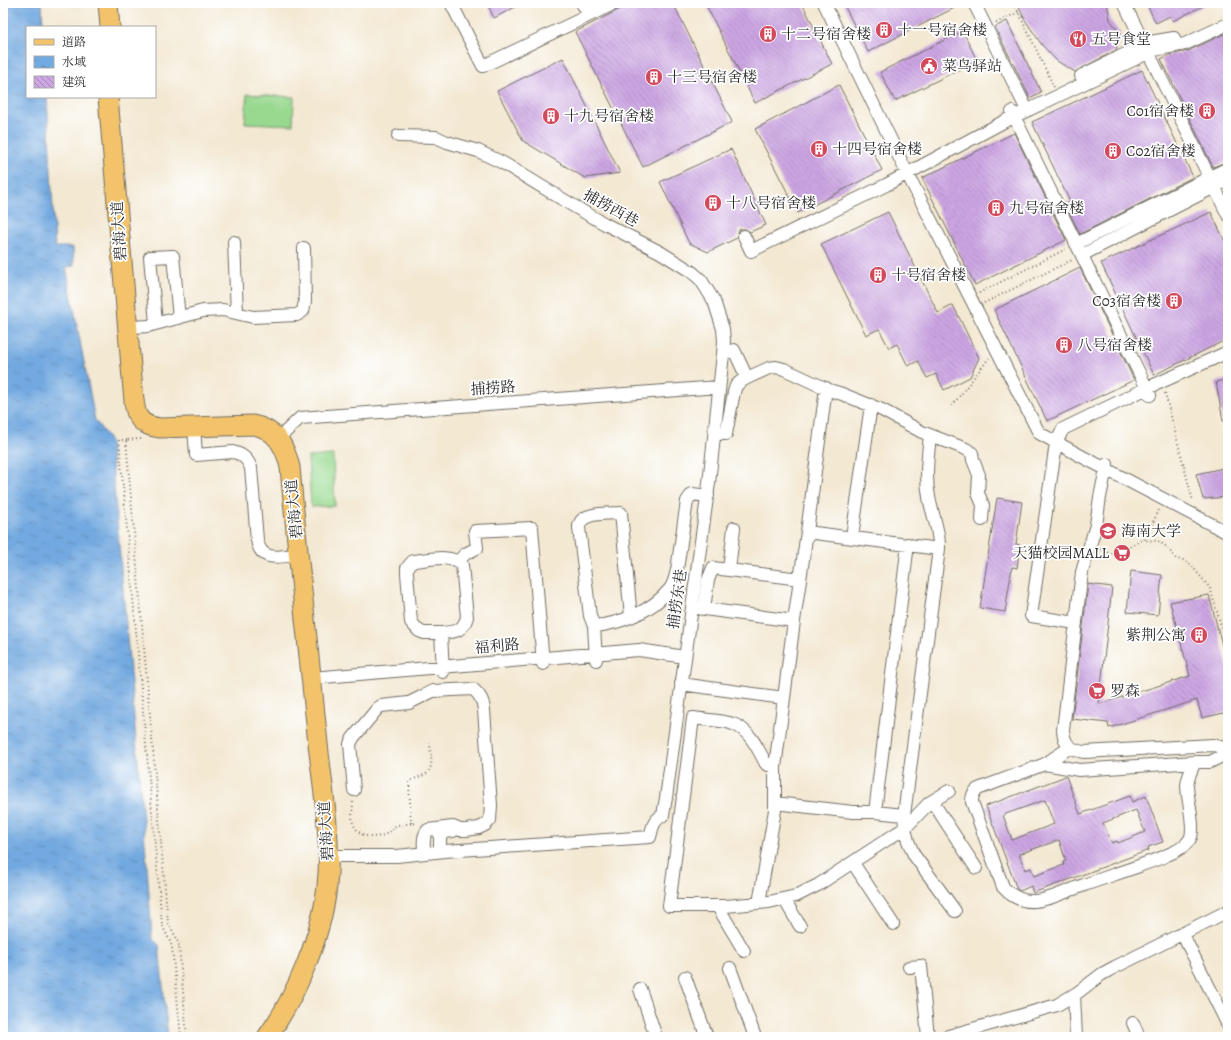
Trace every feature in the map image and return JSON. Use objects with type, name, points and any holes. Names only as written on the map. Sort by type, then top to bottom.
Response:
[{"type":"main road","points":[[100,3],[102,26]]},
{"type":"main road","points":[[108,3],[110,26]]},
{"type":"main road","name":"碧海大道","points":[[108,98],[134,406],[140,420],[144,424],[164,428],[253,425],[281,435],[295,447],[332,856],[332,902],[323,944],[310,981],[304,994],[278,1037]]},
{"type":"main road","name":"碧海大道","points":[[115,98],[134,327],[141,397],[144,410],[151,418],[169,421],[258,419],[277,425],[290,467],[299,554],[316,680]]},
{"type":"main road","name":"碧海大道","points":[[267,1037],[297,985],[313,943],[320,921],[332,856]]},
{"type":"street","points":[[451,3],[484,61]]},
{"type":"street","points":[[456,3],[484,61]]},
{"type":"street","points":[[484,61],[598,3]]},
{"type":"street","points":[[586,9],[615,3]]},
{"type":"street","points":[[824,3],[976,301],[1044,430],[1061,442]]},
{"type":"street","points":[[831,3],[910,170]]},
{"type":"street","points":[[974,3],[1028,107]]},
{"type":"street","points":[[980,3],[1028,107]]},
{"type":"street","points":[[1124,3],[1149,47],[1228,203]]},
{"type":"street","points":[[1131,3],[1149,47]]},
{"type":"street","points":[[1028,107],[1055,89],[1149,47],[1184,36],[1228,16]]},
{"type":"street","points":[[748,244],[910,170],[1013,114],[1149,47],[1185,44],[1228,24]]},
{"type":"street","points":[[1013,114],[1148,392]]},
{"type":"street","name":"捕捞西巷","points":[[398,136],[436,137],[451,144],[478,151],[503,163],[577,208],[660,252],[692,272],[701,280],[714,301],[723,329],[724,341],[719,387]]},
{"type":"street","points":[[1079,249],[1217,181],[1228,168]]},
{"type":"street","points":[[1217,181],[1228,215]]},
{"type":"street","points":[[234,242],[237,313]]},
{"type":"street","points":[[134,327],[148,326],[202,311],[223,310],[253,316],[297,315],[304,309],[304,248]]},
{"type":"street","points":[[156,323],[150,257],[173,256],[178,318]]},
{"type":"street","points":[[976,301],[996,348],[1039,433],[1061,442],[1196,514],[1228,533]]},
{"type":"street","points":[[723,354],[734,350],[747,378]]},
{"type":"street","points":[[1076,623],[1030,616],[1054,460],[1061,442],[1070,434],[1148,392],[1228,352]]},
{"type":"street","points":[[1163,385],[1228,358]]},
{"type":"street","points":[[715,434],[726,434],[736,386],[747,378],[769,368],[776,367],[784,369],[826,388],[871,405],[922,432],[966,449],[972,453],[973,460],[980,475],[978,493],[983,505],[982,520]]},
{"type":"street","name":"捕捞路","points":[[281,435],[300,418],[719,387]]},
{"type":"street","name":"捕捞东巷","points":[[440,851],[650,837],[656,818],[663,815],[684,660],[698,608],[719,387]]},
{"type":"street","points":[[759,903],[775,810],[775,767],[826,388]]},
{"type":"street","points":[[852,537],[871,405]]},
{"type":"street","points":[[194,427],[196,460],[233,452],[249,462],[251,468],[258,547],[262,552],[267,556],[274,557],[299,554]]},
{"type":"street","points":[[930,435],[927,481],[931,508],[940,538],[904,814],[908,841],[914,855],[955,911]]},
{"type":"street","points":[[1107,467],[1164,500],[1228,528]]},
{"type":"street","points":[[1045,764],[1079,770],[1210,762],[1228,752],[1221,747],[1212,745],[1084,752],[1069,748],[1063,737],[1082,572],[1096,525],[1100,497],[1107,467]]},
{"type":"street","points":[[594,626],[612,624],[631,617],[651,606],[670,590],[677,570],[687,500],[692,494],[708,496]]},
{"type":"street","points":[[596,657],[594,626],[590,616],[578,528],[581,520],[587,516],[621,513],[631,617]]},
{"type":"street","points":[[458,562],[465,554],[477,548],[475,531],[532,528],[543,661]]},
{"type":"street","points":[[728,569],[734,528]]},
{"type":"street","points":[[807,532],[939,549]]},
{"type":"street","points":[[875,812],[908,544]]},
{"type":"street","points":[[450,558],[462,566],[466,617],[465,623],[459,630],[441,633],[424,633],[411,622],[407,568],[413,561],[450,558]]},
{"type":"street","points":[[794,621],[698,608],[713,568],[800,579]]},
{"type":"street","points":[[441,633],[443,670]]},
{"type":"street","name":"福利路","points":[[316,680],[596,657],[639,650],[684,660]]},
{"type":"street","points":[[681,684],[784,698]]},
{"type":"street","points":[[332,856],[376,857],[440,851],[439,838],[442,833],[460,830],[473,830],[485,825],[490,820],[491,806],[484,704],[482,698],[472,689],[433,691],[409,703],[382,706],[378,708],[352,740],[350,754],[354,790]]},
{"type":"street","points":[[775,767],[766,764],[754,742],[741,728],[732,723],[693,718],[669,906],[718,907],[759,903],[796,896],[853,863],[905,828],[920,811],[932,801],[949,791]]},
{"type":"street","points":[[676,719],[693,721]]},
{"type":"street","points":[[1069,748],[1045,764],[978,789],[972,796],[972,802],[1003,887],[1014,897],[1034,901],[1047,898],[1166,856],[1184,845],[1190,839],[1192,831],[1187,784],[1190,772],[1195,762]]},
{"type":"street","points":[[932,801],[976,868]]},
{"type":"street","points":[[775,803],[846,812],[904,814]]},
{"type":"street","points":[[424,853],[424,838],[427,831],[453,827],[460,830]]},
{"type":"street","points":[[853,863],[893,924]]},
{"type":"street","points":[[784,899],[800,926]]},
{"type":"street","points":[[718,907],[744,951]]},
{"type":"street","points":[[1183,935],[1228,911]]},
{"type":"street","points":[[961,1037],[1059,1009],[1102,974],[1183,935],[1228,916]]},
{"type":"street","points":[[1183,935],[1228,1026]]},
{"type":"street","points":[[909,967],[921,966],[928,1037]]},
{"type":"street","points":[[730,968],[754,1037]]},
{"type":"street","points":[[685,977],[707,1037]]},
{"type":"street","points":[[640,989],[656,1037]]},
{"type":"street","points":[[944,1037],[1057,1005],[1072,999]]},
{"type":"street","points":[[1072,999],[1072,1037]]},
{"type":"street","points":[[1072,999],[1076,1037]]},
{"type":"street","points":[[1133,1023],[1139,1037]]},
{"type":"path","points":[[1014,3],[1055,89]]},
{"type":"path","points":[[991,25],[1018,12]]},
{"type":"path","points":[[976,301],[1079,249]]},
{"type":"path","points":[[976,301],[1079,249]]},
{"type":"path","points":[[952,406],[996,348]]},
{"type":"path","points":[[1163,385],[1196,514]]},
{"type":"path","points":[[153,427],[148,439],[119,440],[162,924],[164,932],[170,939],[172,948],[181,1037]]},
{"type":"path","points":[[129,440],[126,440],[168,923],[179,946],[187,1037]]},
{"type":"path","points":[[1144,540],[1164,500]]},
{"type":"path","points":[[1091,543],[1105,551],[1116,553],[1126,550],[1137,542],[1153,540],[1165,545],[1176,559],[1183,560],[1191,565],[1210,588],[1228,649]]},
{"type":"path","points":[[411,823],[409,782],[429,770],[431,763],[430,743]]},
{"type":"path","points":[[354,790],[353,822],[354,827],[361,834],[368,836],[385,835],[396,825],[411,823],[421,824],[427,831]]},
{"type":"green space","points":[[247,94],[294,97],[293,125],[245,123]]},
{"type":"green space","points":[[333,455],[335,506],[311,507],[308,457]]},
{"type":"water","points":[[3,3],[42,3],[43,26],[26,26],[26,98],[47,98],[55,247],[73,247],[74,266],[66,267],[95,420],[110,441],[152,938],[159,945],[168,1037],[3,1037]]},
{"type":"building","points":[[487,3],[523,3],[494,18]]},
{"type":"building","name":"十三号宿舍楼","points":[[632,3],[673,3],[732,122],[643,167],[575,32]]},
{"type":"building","name":"十二号宿舍楼","points":[[705,3],[802,3],[832,64],[755,103]]},
{"type":"building","name":"十一号宿舍楼","points":[[843,3],[964,3],[868,52]]},
{"type":"building","name":"五号食堂","points":[[1017,3],[1107,3],[1110,20],[1120,33],[1116,50],[1075,72],[1057,61],[1042,45],[1025,20]]},
{"type":"building","points":[[1146,3],[1209,3],[1173,21],[1170,16],[1156,23]]},
{"type":"building","points":[[1007,21],[1041,92],[1030,98],[995,27]]},
{"type":"building","name":"菜鸟驿站","points":[[963,31],[977,61],[895,101],[880,72]]},
{"type":"building","name":"C01宿舍楼","points":[[1228,32],[1228,161],[1213,167],[1161,59],[1169,55],[1188,51]]},
{"type":"building","name":"十九号宿舍楼","points":[[563,58],[620,173],[585,178],[523,141],[497,91]]},
{"type":"building","name":"C02宿舍楼","points":[[1142,70],[1193,177],[1080,234],[1065,204],[1070,202],[1032,122]]},
{"type":"building","name":"十四号宿舍楼","points":[[839,85],[882,170],[798,213],[755,129]]},
{"type":"building","name":"九号宿舍楼","points":[[1014,133],[1066,240],[975,285],[922,178]]},
{"type":"building","name":"十八号宿舍楼","points":[[731,149],[766,225],[750,232],[745,229],[740,229],[737,238],[708,252],[689,243],[660,182]]},
{"type":"building","name":"十号宿舍楼","points":[[888,212],[938,313],[953,305],[979,358],[970,377],[944,390],[936,374],[927,378],[918,361],[908,366],[897,344],[889,348],[879,329],[866,335],[821,244]]},
{"type":"building","name":"C03宿舍楼","points":[[1211,212],[1228,248],[1228,339],[1154,375],[1101,263]]},
{"type":"building","name":"八号宿舍楼","points":[[1080,268],[1134,380],[1047,421],[994,310]]},
{"type":"building","points":[[1228,379],[1228,421],[1223,421],[1216,382]]},
{"type":"building","points":[[1228,467],[1228,497],[1203,499],[1196,474]]},
{"type":"building","points":[[997,498],[1022,502],[1016,544],[1020,545],[1017,568],[1012,567],[1005,612],[980,608]]},
{"type":"building","name":"紫荆公寓","points":[[1131,571],[1162,575],[1158,615],[1127,612]]},
{"type":"building","points":[[1088,584],[1112,587],[1099,704],[1190,676],[1170,602],[1209,595],[1228,668],[1228,712],[1202,718],[1197,700],[1109,728],[1108,723],[1072,719]]},
{"type":"building","points":[[1066,776],[1080,814],[1130,796],[1132,802],[1146,796],[1163,842],[1148,847],[1149,850],[1033,893],[1031,886],[1020,891],[1017,889],[986,806]],"holes":[[[1045,800],[1054,824],[1012,840],[1003,815]],[[1136,810],[1145,832],[1118,843],[1117,841],[1112,843],[1103,823]],[[1059,840],[1066,861],[1063,862],[1064,865],[1034,876],[1031,868],[1025,870],[1019,854]]]},
{"type":"place","name":"十一号宿舍楼","points":[[884,30]]},
{"type":"place","name":"十二号宿舍楼","points":[[768,34]]},
{"type":"place","name":"五号食堂","points":[[1078,39]]},
{"type":"place","name":"菜鸟驿站","points":[[929,66]]},
{"type":"place","name":"十三号宿舍楼","points":[[654,77]]},
{"type":"place","name":"C01宿舍楼","points":[[1207,111]]},
{"type":"place","name":"十九号宿舍楼","points":[[551,116]]},
{"type":"place","name":"十四号宿舍楼","points":[[819,149]]},
{"type":"place","name":"C02宿舍楼","points":[[1113,151]]},
{"type":"place","name":"十八号宿舍楼","points":[[713,203]]},
{"type":"place","name":"九号宿舍楼","points":[[996,208]]},
{"type":"place","name":"十号宿舍楼","points":[[878,275]]},
{"type":"place","name":"C03宿舍楼","points":[[1174,301]]},
{"type":"place","name":"八号宿舍楼","points":[[1064,345]]},
{"type":"place","name":"海南大学","points":[[1108,531]]},
{"type":"place","name":"天猫校园MALL","points":[[1122,553]]},
{"type":"place","name":"紫荆公寓","points":[[1199,635]]},
{"type":"place","name":"罗森","points":[[1097,691]]}]
